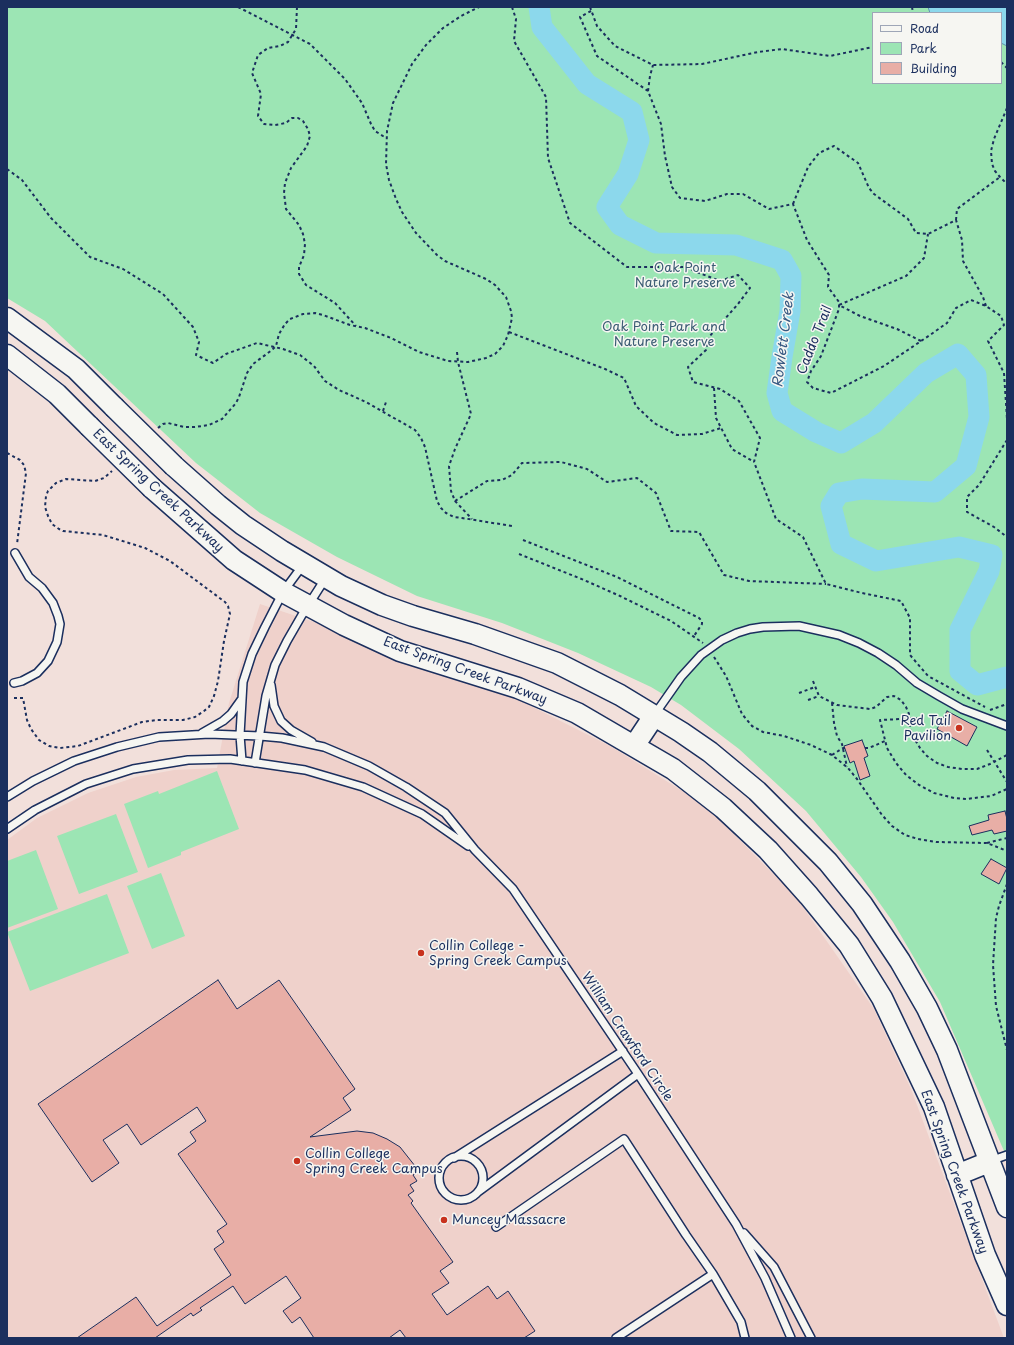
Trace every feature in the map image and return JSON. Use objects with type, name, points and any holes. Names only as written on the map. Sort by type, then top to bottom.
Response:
[{"type":"main road","points":[[7,318],[76,369],[174,466],[243,525],[341,586],[382,605],[413,616],[475,634],[557,663],[620,695],[710,752],[757,791],[828,862],[862,904],[900,961],[927,1008],[998,1158],[1007,1207]]},
{"type":"main road","name":"East Spring Creek Parkway","points":[[7,355],[57,394],[152,488],[234,560],[308,606],[400,650],[518,688],[569,709],[673,769],[723,808],[768,850],[809,896],[849,945],[882,998],[934,1107],[985,1255],[1007,1305]]},
{"type":"main road","points":[[634,746],[654,716]]},
{"type":"main road","points":[[957,1174],[998,1158]]},
{"type":"lane","points":[[14,683],[22,681],[37,673],[48,661],[57,642],[60,624],[53,603],[42,588],[29,577],[15,553]]},
{"type":"lane","points":[[242,761],[240,735],[243,682],[252,654],[264,627],[284,592],[304,563]]},
{"type":"lane","points":[[255,763],[266,696],[275,665],[287,641],[326,577]]},
{"type":"lane","points":[[654,716],[681,677],[701,655],[722,640],[750,629],[763,627],[799,626],[839,635],[860,643],[896,665],[917,683],[962,709],[1007,726]]},
{"type":"lane","points":[[271,680],[274,706],[281,721],[291,730],[316,745]]},
{"type":"lane","points":[[200,734],[224,721],[242,700]]},
{"type":"lane","name":"William Crawford Circle","points":[[7,797],[33,781],[74,761],[117,747],[159,737],[200,734],[240,735],[282,738],[324,747],[369,766],[406,787],[445,813],[475,850],[513,889],[623,1051],[736,1224],[765,1278],[791,1338]]},
{"type":"lane","name":"William Crawford Circle","points":[[7,829],[35,810],[86,784],[133,769],[188,760],[230,759],[304,770],[363,787],[422,814],[475,850]]},
{"type":"lane","points":[[623,1051],[448,1161],[440,1174],[442,1188],[446,1194],[452,1198],[460,1200],[467,1199],[638,1074]]},
{"type":"lane","points":[[496,1227],[624,1139],[713,1274],[741,1322],[745,1338]]},
{"type":"lane","points":[[454,1158],[468,1158],[479,1165],[483,1178],[482,1185],[478,1192]]},
{"type":"lane","name":"William Crawford Circle","points":[[736,1224],[774,1267],[811,1338]]},
{"type":"lane","points":[[616,1338],[713,1274]]},
{"type":"path","points":[[238,7],[310,44],[346,79],[362,103],[375,131],[386,138]]},
{"type":"path","points":[[296,7],[296,30],[288,42],[280,46],[268,48],[258,55],[252,73],[260,94],[258,116],[264,124],[275,125],[286,123],[292,118],[298,118],[303,121],[308,129],[310,136],[307,146],[291,168],[285,184],[284,193],[286,209],[299,225],[305,244],[304,255],[299,267],[299,274],[306,284],[334,303],[356,327]]},
{"type":"path","points":[[158,428],[163,424],[168,424],[195,428],[209,425],[222,418],[236,404],[249,369],[258,359],[276,346],[285,324],[290,319],[303,314],[323,315],[356,327],[365,328],[419,352],[448,361],[458,362],[486,358],[495,354],[503,346],[509,332],[512,318],[506,297],[495,285],[486,279],[445,261],[427,245],[408,223],[399,206],[389,180],[386,164],[386,138],[393,103],[412,64],[426,45],[443,28],[461,16],[479,7]]},
{"type":"path","points":[[512,7],[516,19],[514,42],[546,97],[548,158],[570,223],[627,267],[684,267],[720,281],[738,275],[750,288],[709,337],[706,350],[688,367],[693,382],[720,389],[739,401],[760,438],[754,462],[776,519],[803,538],[826,584]]},
{"type":"path","points":[[590,7],[597,26],[615,46],[653,65],[702,64],[758,52],[782,49],[830,56],[872,47]]},
{"type":"path","points":[[591,11],[580,17],[597,56],[648,91]]},
{"type":"path","points":[[653,65],[648,91],[661,124],[665,156],[672,187],[680,198],[705,201],[727,194],[743,194],[769,209],[792,204],[808,168],[819,153],[834,146],[858,163],[869,188],[874,194],[908,219],[916,233],[928,234],[956,220]]},
{"type":"path","points":[[1007,108],[994,139],[991,151],[992,164],[1000,177],[1007,184]]},
{"type":"path","points":[[7,169],[22,180],[51,218],[90,257],[123,269],[163,294],[193,327],[199,342],[196,355],[213,363],[226,354],[258,343],[276,346],[300,355],[314,366],[325,381],[339,390],[366,402],[415,430],[421,438],[428,456],[435,494],[441,508],[446,513],[472,520],[512,526]]},
{"type":"path","points":[[986,306],[983,297],[963,261],[962,240],[956,220],[957,209],[1000,177]]},
{"type":"path","name":"Caddo Trail","points":[[792,204],[807,240],[829,275],[828,287],[839,302],[839,309],[821,356],[810,371],[807,382],[813,388],[831,393],[884,366],[947,323],[956,308],[971,300],[986,306],[1001,316],[1004,325],[988,341],[1004,373],[1007,419]]},
{"type":"path","points":[[839,304],[906,276],[924,258],[928,234]]},
{"type":"path","points":[[839,304],[860,316],[896,329],[921,341]]},
{"type":"path","points":[[509,332],[605,369],[624,378],[636,406],[654,424],[677,434],[702,434],[721,428]]},
{"type":"path","points":[[457,352],[458,362],[471,414],[449,466],[451,491],[455,501],[472,520]]},
{"type":"path","points":[[714,387],[716,418],[732,449],[754,462]]},
{"type":"path","points":[[382,411],[386,402]]},
{"type":"path","points":[[1007,440],[979,485],[967,497],[967,512],[994,527],[1007,537]]},
{"type":"path","points":[[7,453],[20,460],[24,465],[26,473],[15,553]]},
{"type":"path","points":[[455,501],[487,481],[502,480],[512,475],[522,463],[561,462],[587,469],[607,482],[637,478],[656,493],[671,531],[699,532],[724,575],[749,581],[826,584],[901,601],[910,618],[910,655],[928,676],[990,710],[1007,704]]},
{"type":"path","points":[[14,698],[23,698],[27,720],[31,729],[39,740],[49,746],[60,748],[78,746],[142,722],[157,720],[183,720],[195,717],[209,707],[214,696],[230,614],[225,602],[170,560],[145,548],[103,535],[63,531],[52,524],[48,516],[45,507],[46,496],[48,491],[56,483],[66,479],[95,481],[104,478],[111,472]]},
{"type":"path","points":[[523,540],[617,577],[699,618],[702,621],[702,624],[694,636]]},
{"type":"path","points":[[813,681],[819,696],[836,705],[870,709],[876,707],[887,697],[894,696],[901,700],[906,707],[910,729],[914,738],[927,756],[937,763],[948,767],[977,769],[1007,755]]},
{"type":"path","points":[[799,693],[816,687]]},
{"type":"path","points":[[808,700],[819,696]]},
{"type":"path","points":[[832,703],[837,736],[844,748],[848,768],[864,788],[882,815],[892,826],[905,835],[936,842],[987,843],[1007,838]]},
{"type":"path","points":[[923,718],[880,720],[887,748],[896,763],[906,775],[919,785],[934,792],[954,798],[966,799],[991,796],[1007,789]]},
{"type":"path","points":[[865,748],[869,748],[885,741]]},
{"type":"path","points":[[832,755],[844,748]]},
{"type":"path","points":[[987,750],[1007,782]]},
{"type":"path","points":[[987,843],[1007,851]]},
{"type":"path","points":[[1007,884],[996,918],[992,965],[996,1006],[1007,1050]]},
{"type":"shaded area","name":"Collin College - Spring Creek Campus","points":[[260,604],[320,624],[505,693],[610,746],[705,805],[796,897],[874,1009],[911,1089],[1004,1338],[7,1338],[7,840],[37,818],[88,793],[136,777],[174,770],[217,768],[229,703]]},
{"type":"green space","name":"Oak Point Park and Nature Preserve","points":[[7,7],[1007,7],[1007,1158],[940,1002],[893,922],[861,877],[806,811],[739,749],[681,705],[651,687],[578,653],[502,623],[417,596],[337,557],[260,513],[196,463],[45,321],[7,298]]},
{"type":"green space","points":[[217,771],[239,829],[181,852],[181,855],[148,868],[124,804],[158,791],[159,794]]},
{"type":"green space","points":[[116,814],[138,872],[79,894],[57,836]]},
{"type":"green space","points":[[36,850],[58,909],[7,928],[7,861]]},
{"type":"green space","points":[[161,873],[185,936],[152,949],[127,886]]},
{"type":"green space","points":[[107,894],[129,953],[30,991],[7,932]]},
{"type":"water","points":[[928,7],[1007,7],[1007,46],[1002,44],[1002,12],[930,12]]},
{"type":"building","points":[[947,711],[977,727],[967,746],[937,729]]},
{"type":"building","points":[[862,740],[868,756],[864,758],[870,776],[860,780],[854,761],[850,763],[844,746]]},
{"type":"building","points":[[1005,811],[1007,831],[994,834],[992,830],[972,835],[969,826],[989,820],[988,815]]},
{"type":"building","points":[[991,859],[1007,868],[999,884],[981,874]]},
{"type":"building","name":"Collin College Spring Creek Campus","points":[[218,980],[237,1009],[279,980],[355,1089],[343,1098],[351,1110],[310,1137],[357,1131],[373,1133],[400,1147],[419,1171],[413,1175],[417,1181],[410,1185],[414,1191],[408,1195],[413,1201],[411,1203],[453,1262],[440,1271],[449,1283],[432,1294],[447,1315],[488,1286],[497,1299],[508,1291],[535,1331],[524,1338],[406,1338],[400,1330],[389,1338],[314,1338],[300,1317],[292,1323],[283,1311],[301,1298],[286,1276],[245,1304],[233,1286],[200,1308],[202,1310],[193,1316],[191,1313],[155,1338],[77,1338],[136,1297],[157,1326],[231,1275],[214,1249],[224,1242],[217,1231],[227,1224],[178,1154],[196,1141],[190,1132],[206,1121],[197,1107],[141,1145],[127,1124],[103,1140],[119,1163],[92,1182],[38,1104]]},
{"type":"waterway","name":"Rowlett Creek","points":[[539,7],[542,27],[587,84],[632,112],[639,140],[628,174],[607,207],[620,225],[656,243],[736,245],[782,260],[791,276],[790,311],[777,393],[782,411],[816,432],[841,443],[874,423],[926,373],[958,354],[976,375],[979,417],[966,466],[935,492],[862,489],[839,493],[831,506],[841,544],[876,561],[959,547],[992,555],[989,571],[960,630],[960,671],[977,685],[1007,677]]},
{"type":"place","name":"Red Tail Pavilion","points":[[959,728]]},
{"type":"place","name":"Collin College - Spring Creek Campus","points":[[421,953]]},
{"type":"place","name":"Collin College Spring Creek Campus","points":[[297,1161]]},
{"type":"place","name":"Muncey Massacre","points":[[444,1220]]},
{"type":"park label","name":"Oak Point Nature Preserve","points":[[685,276]]}]
